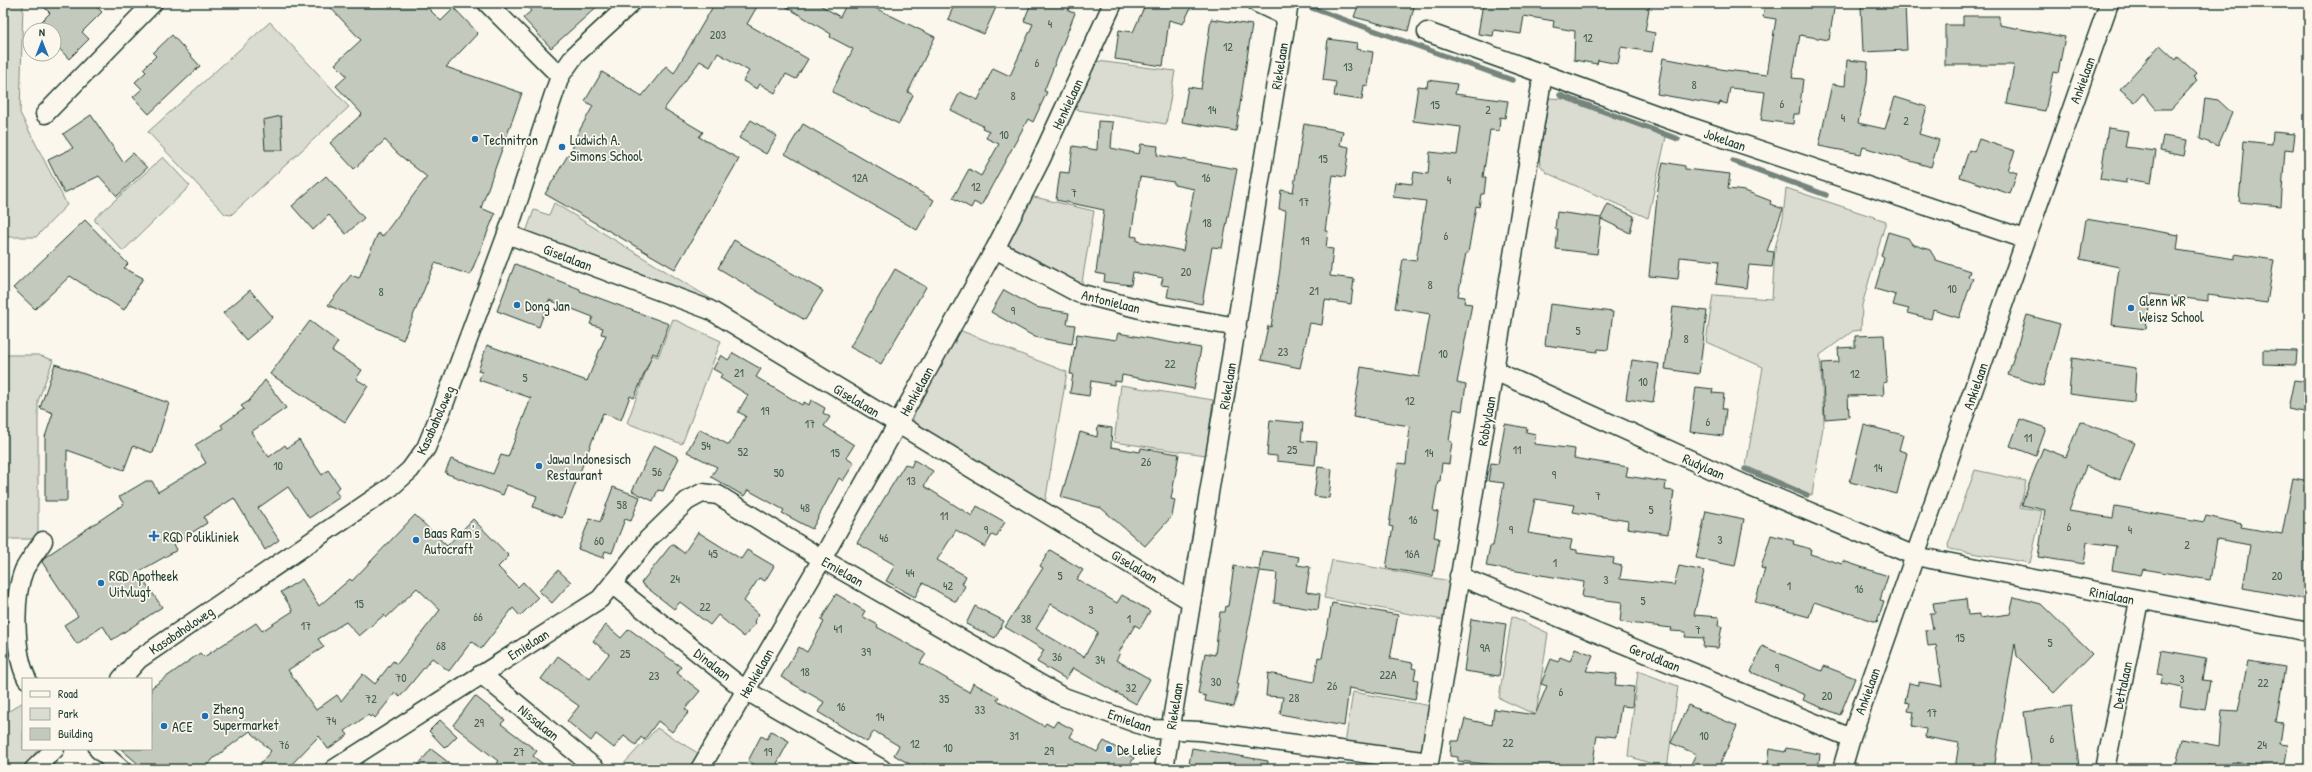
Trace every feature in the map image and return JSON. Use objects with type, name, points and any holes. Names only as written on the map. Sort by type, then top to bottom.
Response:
[{"type":"street","points":[[45,114],[153,3]]},
{"type":"street","points":[[487,3],[560,76]]},
{"type":"street","name":"Kasabaholoweg","points":[[122,678],[139,659],[391,487],[410,470],[426,448],[444,404],[507,234],[560,76],[575,55],[631,3]]},
{"type":"street","name":"Henkielaan","points":[[700,769],[822,559],[995,249],[1040,161],[1113,3]]},
{"type":"street","points":[[1257,3],[1288,10]]},
{"type":"street","name":"Ankielaan","points":[[1842,769],[1851,738],[2109,3]]},
{"type":"street","name":"Riekelaan","points":[[1164,769],[1288,10]]},
{"type":"street","name":"Jokelaan","points":[[1428,32],[1679,123],[2025,239]]},
{"type":"street","name":"Robbylaan","points":[[1428,766],[1459,576],[1495,371],[1543,74]]},
{"type":"street","name":"Giselalaan","points":[[507,234],[710,310],[1191,600]]},
{"type":"street","name":"Antonielaan","points":[[995,249],[1078,293],[1152,312],[1237,327]]},
{"type":"street","name":"Rudylaan","points":[[1495,371],[1746,485],[1916,556]]},
{"type":"street","name":"Emielaan","points":[[345,766],[481,674],[600,599],[613,585],[648,539],[688,501],[702,493],[718,495],[822,559],[1061,696],[1152,729],[1170,731],[1200,730],[1428,766]]},
{"type":"street","points":[[26,678],[19,654],[18,595],[24,570],[43,541]]},
{"type":"street","name":"Rinialaan","points":[[1916,556],[2309,632]]},
{"type":"street","name":"Geroldlaan","points":[[1459,576],[1851,738]]},
{"type":"street","name":"Dinalaan","points":[[613,585],[745,690],[882,769]]},
{"type":"street","name":"Dettalaan","points":[[2105,769],[2139,600]]},
{"type":"street","name":"Nissalaan","points":[[481,674],[596,769]]},
{"type":"street","points":[[34,769],[54,750]]},
{"type":"street","points":[[99,750],[121,769]]},
{"type":"green space","points":[[3,3],[23,3],[20,113],[67,205],[36,237],[3,237]]},
{"type":"green space","points":[[270,22],[349,107],[231,215],[225,214],[148,132]]},
{"type":"green space","points":[[1097,61],[1175,71],[1166,124],[1072,109]]},
{"type":"green space","points":[[1549,98],[1564,99],[1666,137],[1648,218],[1547,173],[1541,166],[1539,160]]},
{"type":"green space","points":[[163,157],[190,186],[123,251],[95,221],[95,218]]},
{"type":"green space","points":[[1786,188],[1886,221],[1862,305],[1861,330],[1853,331],[1820,355],[1824,421],[1812,495],[1746,466],[1763,367],[1706,342],[1713,295],[1772,299],[1775,248],[1783,218]]},
{"type":"green space","points":[[1030,196],[1094,211],[1081,288],[1010,251],[1005,243]]},
{"type":"green space","points":[[554,203],[734,313],[526,232],[534,210],[549,215]]},
{"type":"green space","points":[[673,319],[721,341],[682,444],[627,423],[652,355],[658,357]]},
{"type":"green space","points":[[959,330],[1067,372],[1045,503],[913,423],[913,409]]},
{"type":"green space","points":[[3,355],[38,355],[53,360],[38,401],[38,539],[3,539]]},
{"type":"green space","points":[[1121,385],[1213,400],[1206,455],[1114,442]]},
{"type":"green space","points":[[1975,470],[2026,481],[2020,507],[2042,511],[2030,563],[1949,549],[1948,545]]},
{"type":"green space","points":[[1332,560],[1450,581],[1443,620],[1324,598]]},
{"type":"green space","points":[[1512,616],[1548,633],[1536,715],[1499,698]]},
{"type":"green space","points":[[1638,671],[1678,686],[1667,769],[1628,756]]},
{"type":"green space","points":[[1353,692],[1431,706],[1422,755],[1345,744]]},
{"type":"green space","points":[[22,703],[22,750],[38,750],[21,769],[3,769],[3,715]]},
{"type":"green space","points":[[657,728],[701,755],[693,769],[619,769]]},
{"type":"building","points":[[40,3],[92,3],[102,12],[82,32],[89,39],[69,59],[62,52],[62,22],[41,22],[50,13]]},
{"type":"building","points":[[326,3],[423,3],[441,21],[454,8],[478,33],[446,67],[522,93],[481,208],[495,214],[470,275],[435,263],[403,340],[328,305],[351,275],[359,278],[378,233],[382,237],[427,177],[397,153],[385,140],[354,169],[330,143],[362,114],[336,86],[347,76],[335,64],[361,40]]},
{"type":"building","points":[[524,3],[601,3],[551,48],[523,18],[531,11]]},
{"type":"building","points":[[715,3],[759,3],[747,24],[808,59],[796,79],[786,74],[775,93],[760,84],[757,89],[743,81],[749,71],[718,53],[710,67],[700,61],[664,109],[703,132],[699,137],[739,159],[675,269],[545,194],[575,143],[573,142],[593,106],[585,101],[602,72],[642,96],[666,66],[674,73]]},
{"type":"building","points":[[780,3],[817,3],[840,17],[847,3],[875,3],[873,7],[935,37],[908,92],[913,95],[899,124],[832,92],[853,49],[830,37],[831,34]]},
{"type":"building","points":[[955,3],[998,3],[984,34],[948,19]]},
{"type":"building","points":[[1031,3],[1071,3],[1068,11],[1075,13],[1044,91],[1047,92],[1033,122],[1028,119],[981,206],[974,202],[971,208],[953,198],[969,169],[981,176],[999,144],[986,138],[989,131],[982,128],[983,126],[951,110],[960,92],[978,100],[993,68],[1010,76],[1033,24],[1024,21]]},
{"type":"building","points":[[1146,3],[1193,3],[1183,24],[1169,20],[1163,66],[1115,59],[1119,30],[1133,32]]},
{"type":"building","points":[[1359,3],[1415,3],[1408,31],[1354,17]]},
{"type":"building","points":[[1483,3],[1650,3],[1645,31],[1655,33],[1652,52],[1621,47],[1618,64],[1598,60],[1597,64],[1574,60],[1575,31],[1553,27],[1554,21],[1524,16],[1521,34],[1494,30],[1493,36],[1478,34]]},
{"type":"building","points":[[1765,3],[1835,3],[1829,40],[1800,35],[1792,78],[1803,79],[1799,114],[1794,114],[1793,124],[1761,120],[1765,92],[1730,88],[1727,104],[1720,102],[1719,105],[1657,94],[1663,58],[1726,70],[1767,75],[1776,19],[1763,17]]},
{"type":"building","points":[[1905,4],[1907,50],[1863,52],[1861,6]]},
{"type":"building","points":[[1963,16],[1999,16],[1999,25],[2065,37],[2058,73],[2053,72],[2045,111],[2007,104],[2014,65],[1945,65],[1945,25],[1963,25]]},
{"type":"building","points":[[1211,19],[1252,25],[1236,131],[1182,122],[1188,87],[1201,89]]},
{"type":"building","points":[[172,35],[200,66],[149,114],[133,97],[142,89],[135,82],[146,72],[143,69],[156,56],[153,53]]},
{"type":"building","points":[[1328,39],[1357,43],[1356,49],[1373,52],[1368,86],[1364,85],[1362,100],[1334,96],[1336,82],[1323,80]]},
{"type":"building","points":[[2160,45],[2176,60],[2178,57],[2196,73],[2193,77],[2197,81],[2171,109],[2156,109],[2143,93],[2135,102],[2120,89]]},
{"type":"building","points":[[1847,60],[1868,62],[1867,83],[1858,123],[1885,129],[1895,97],[1927,107],[1919,134],[1939,140],[1931,167],[1863,147],[1861,154],[1819,146],[1832,84],[1845,86]]},
{"type":"building","points":[[1428,80],[1457,84],[1455,94],[1508,101],[1505,118],[1500,117],[1499,131],[1490,130],[1483,177],[1486,177],[1484,194],[1481,194],[1479,207],[1476,206],[1468,253],[1466,253],[1458,296],[1465,297],[1464,303],[1472,304],[1457,383],[1466,385],[1462,411],[1454,409],[1449,441],[1452,442],[1449,464],[1442,463],[1440,481],[1438,481],[1433,511],[1438,512],[1434,537],[1439,538],[1433,576],[1386,568],[1393,527],[1389,526],[1398,463],[1406,464],[1410,426],[1353,417],[1361,367],[1419,377],[1430,314],[1395,308],[1403,259],[1416,261],[1426,201],[1393,197],[1395,182],[1412,184],[1414,172],[1428,174],[1430,152],[1457,155],[1461,127],[1413,121],[1418,86],[1427,87]]},
{"type":"building","points":[[2205,98],[2218,100],[2232,113],[2218,146],[2200,139]]},
{"type":"building","points":[[91,115],[123,162],[133,153],[147,168],[117,196],[99,176],[64,193],[48,160],[73,148],[63,134]]},
{"type":"building","points":[[281,116],[283,150],[265,150],[263,120]]},
{"type":"building","points":[[751,120],[777,136],[766,154],[739,138]]},
{"type":"building","points":[[1098,121],[1113,122],[1111,148],[1139,154],[1141,144],[1158,146],[1157,155],[1237,169],[1222,248],[1212,247],[1202,304],[1167,297],[1169,286],[1161,285],[1163,278],[1133,272],[1131,285],[1104,282],[1105,275],[1096,273],[1104,210],[1056,200],[1060,172],[1069,173],[1073,146],[1097,150]],"holes":[[[1140,177],[1174,182],[1174,185],[1194,189],[1183,251],[1137,241],[1137,237],[1131,236]]]},
{"type":"building","points":[[803,124],[934,200],[917,230],[785,154]]},
{"type":"building","points":[[1304,124],[1343,131],[1340,145],[1349,147],[1345,177],[1333,175],[1325,231],[1328,231],[1326,248],[1333,249],[1330,276],[1354,279],[1351,304],[1325,300],[1322,325],[1310,323],[1300,368],[1261,360],[1268,326],[1271,327],[1280,269],[1286,210],[1279,209],[1281,190],[1293,192]]},
{"type":"building","points":[[2108,128],[2128,131],[2125,147],[2156,151],[2151,183],[2126,179],[2126,183],[2100,179]]},
{"type":"building","points":[[2273,132],[2295,134],[2293,150],[2285,149],[2281,206],[2239,202],[2244,141],[2272,144]]},
{"type":"building","points":[[2163,136],[2187,140],[2184,156],[2160,151]]},
{"type":"building","points":[[1979,139],[2015,151],[2008,170],[2017,173],[2010,194],[1960,177],[1969,150],[1974,152]]},
{"type":"building","points":[[1663,162],[1685,166],[1685,169],[1730,174],[1728,189],[1745,191],[1771,201],[1770,204],[1783,209],[1767,251],[1774,252],[1772,267],[1749,265],[1746,288],[1716,284],[1719,261],[1680,257],[1678,279],[1649,276],[1658,188]]},
{"type":"building","points":[[326,176],[364,218],[346,234],[329,215],[313,230],[292,206]]},
{"type":"building","points":[[1608,204],[1634,216],[1630,233],[1601,219],[1597,254],[1556,249],[1558,229],[1555,229],[1557,212],[1601,218]]},
{"type":"building","points":[[2086,219],[2179,235],[2177,250],[2235,259],[2235,254],[2274,260],[2267,303],[2208,295],[2208,301],[2151,294],[2146,329],[2112,325],[2119,267],[2080,259]]},
{"type":"building","points":[[85,220],[128,264],[124,268],[143,278],[124,310],[70,276],[35,309],[13,288]]},
{"type":"building","points":[[1888,232],[1908,238],[1912,244],[1930,250],[1936,260],[1970,271],[1968,277],[1973,278],[1959,318],[1933,310],[1931,319],[1907,313],[1909,309],[1893,305],[1896,295],[1875,289],[1884,258],[1881,256]]},
{"type":"building","points":[[734,240],[823,291],[805,320],[718,268]]},
{"type":"building","points":[[515,264],[580,289],[580,291],[669,324],[657,355],[653,353],[634,398],[630,396],[621,420],[603,413],[562,518],[533,507],[537,496],[507,485],[503,495],[445,473],[451,459],[493,474],[501,455],[508,457],[531,398],[479,380],[482,372],[478,371],[487,345],[587,381],[606,335],[601,334],[603,328],[590,324],[593,317],[549,300],[539,327],[497,311]]},
{"type":"building","points":[[895,269],[926,287],[881,364],[850,347]]},
{"type":"building","points":[[250,290],[273,317],[246,340],[223,313]]},
{"type":"building","points":[[1004,290],[1035,307],[1069,313],[1067,324],[1075,325],[1072,344],[1035,337],[991,312]]},
{"type":"building","points":[[1550,304],[1613,312],[1608,350],[1598,349],[1597,352],[1545,345]]},
{"type":"building","points":[[1673,307],[1707,311],[1699,374],[1665,369]]},
{"type":"building","points":[[2027,315],[2060,324],[2043,386],[2008,375]]},
{"type":"building","points":[[310,321],[338,342],[332,351],[362,370],[356,379],[368,386],[345,422],[270,374]]},
{"type":"building","points":[[1118,333],[1201,348],[1194,389],[1122,375],[1121,382],[1114,381],[1114,385],[1091,381],[1089,396],[1070,393],[1073,374],[1070,374],[1077,334],[1116,340]]},
{"type":"building","points":[[1884,335],[1887,382],[1883,383],[1884,395],[1848,396],[1849,417],[1825,419],[1822,363],[1839,362],[1838,348],[1855,347],[1855,336]]},
{"type":"building","points":[[2263,350],[2297,351],[2296,365],[2263,364]]},
{"type":"building","points":[[733,353],[761,369],[756,377],[802,405],[804,402],[809,405],[811,400],[825,408],[823,413],[830,417],[824,426],[854,445],[846,458],[854,463],[843,481],[839,478],[812,529],[782,513],[784,510],[748,490],[744,496],[711,477],[717,467],[687,452],[699,429],[729,445],[746,416],[738,412],[748,395],[720,378],[722,374],[713,369],[721,355],[728,360]]},
{"type":"building","points":[[2072,358],[2136,368],[2134,402],[2069,394]]},
{"type":"building","points":[[1632,360],[1659,364],[1653,403],[1626,399]]},
{"type":"building","points":[[55,364],[169,403],[153,453],[133,446],[124,470],[67,450],[67,501],[45,501],[45,437],[53,413],[40,408]]},
{"type":"building","points":[[265,380],[286,408],[251,432],[269,457],[285,445],[287,448],[299,440],[322,475],[328,470],[340,487],[335,491],[340,497],[309,518],[288,487],[258,508],[279,540],[265,550],[234,498],[204,517],[207,523],[174,544],[177,550],[138,572],[162,607],[112,640],[103,626],[77,644],[64,625],[78,616],[42,562],[45,557],[124,504],[119,497],[146,481],[152,481],[158,492],[206,463],[195,445],[223,428],[221,425],[244,409],[241,406],[249,401]]},
{"type":"building","points":[[2294,380],[2309,382],[2309,413],[2288,409]]},
{"type":"building","points":[[1696,387],[1713,389],[1712,393],[1724,394],[1722,409],[1726,409],[1723,436],[1690,432]]},
{"type":"building","points":[[2020,419],[2046,428],[2036,456],[2010,446]]},
{"type":"building","points":[[1270,420],[1303,423],[1301,441],[1317,442],[1315,465],[1277,461],[1277,456],[1267,455]]},
{"type":"building","points":[[2080,421],[2135,443],[2120,480],[2086,466],[2069,511],[2113,518],[2115,506],[2204,522],[2206,516],[2242,524],[2241,527],[2282,534],[2293,478],[2309,481],[2309,600],[2243,588],[2250,545],[2217,539],[2210,580],[2143,569],[2141,575],[2112,570],[2116,546],[2087,542],[2084,564],[2038,557],[2045,510],[2022,505],[2024,497],[2043,448],[2066,457]]},
{"type":"building","points":[[1505,424],[1527,428],[1526,432],[1536,434],[1534,444],[1575,449],[1574,458],[1628,467],[1626,476],[1666,482],[1665,490],[1674,491],[1668,534],[1627,528],[1628,521],[1573,512],[1575,505],[1535,499],[1528,533],[1572,540],[1570,549],[1577,550],[1577,553],[1614,558],[1613,564],[1622,566],[1620,579],[1674,585],[1679,566],[1704,571],[1694,615],[1719,617],[1718,626],[1722,626],[1718,648],[1703,647],[1704,638],[1685,637],[1686,632],[1671,631],[1672,628],[1620,622],[1622,602],[1582,597],[1584,582],[1486,566],[1490,546],[1493,546],[1504,483],[1488,481],[1491,463],[1498,464]]},
{"type":"building","points":[[1864,425],[1903,435],[1899,450],[1907,453],[1897,494],[1850,482]]},
{"type":"building","points":[[1098,426],[1112,428],[1111,447],[1140,452],[1141,448],[1179,454],[1171,499],[1175,500],[1172,516],[1145,546],[1101,508],[1061,497],[1080,432],[1097,437]]},
{"type":"building","points":[[654,445],[679,458],[663,491],[658,490],[653,501],[632,491]]},
{"type":"building","points":[[914,460],[933,471],[924,486],[972,516],[977,506],[1005,522],[996,537],[992,535],[985,547],[956,530],[937,560],[966,576],[962,584],[965,586],[956,602],[923,583],[915,597],[886,581],[895,565],[857,543],[905,464],[911,467]]},
{"type":"building","points":[[1318,467],[1332,469],[1329,498],[1314,496]]},
{"type":"building","points":[[613,487],[640,497],[631,521],[625,519],[612,553],[605,551],[603,558],[578,549],[590,518],[600,522]]},
{"type":"building","points":[[1706,511],[1744,519],[1735,566],[1696,558]]},
{"type":"building","points":[[415,515],[447,546],[473,519],[509,556],[498,567],[518,587],[523,582],[538,598],[520,616],[513,608],[481,649],[472,641],[449,671],[432,658],[400,697],[395,693],[375,718],[372,715],[370,717],[368,715],[345,731],[348,735],[328,749],[319,736],[287,769],[255,769],[271,751],[250,731],[214,758],[204,769],[144,769],[122,750],[152,750],[152,687],[200,653],[204,657],[256,623],[262,631],[293,611],[281,592],[302,579],[319,606],[350,579],[352,581]],"holes":[[[417,588],[440,610],[397,664],[393,661],[375,684],[363,674],[341,701],[337,695],[316,710],[288,670],[324,647],[318,639],[346,622],[359,636],[384,615],[386,618]]]},
{"type":"building","points":[[698,532],[741,559],[747,550],[774,566],[765,581],[759,578],[744,601],[759,614],[754,621],[756,623],[744,637],[718,615],[710,625],[680,602],[674,609],[641,583],[672,544],[684,553]]},
{"type":"building","points":[[1771,535],[1794,541],[1793,544],[1811,549],[1810,554],[1842,564],[1843,561],[1888,576],[1880,600],[1884,601],[1877,622],[1814,602],[1809,617],[1755,602],[1765,569],[1761,568]]},
{"type":"building","points":[[1050,550],[1083,570],[1077,579],[1117,603],[1122,595],[1150,611],[1140,628],[1135,625],[1116,660],[1150,679],[1136,704],[1073,668],[1066,679],[1037,662],[1044,650],[1005,627],[1043,568],[1040,566]],"holes":[[[1051,604],[1098,632],[1084,657],[1036,629]]]},
{"type":"building","points":[[1262,551],[1299,557],[1297,565],[1310,567],[1306,592],[1320,594],[1318,610],[1274,603],[1277,573],[1260,571],[1237,684],[1239,684],[1234,707],[1205,701],[1206,696],[1198,694],[1205,653],[1215,655],[1220,612],[1225,612],[1226,606],[1228,606],[1234,566],[1259,570]]},
{"type":"building","points":[[558,570],[571,582],[552,603],[539,591]]},
{"type":"building","points":[[836,594],[865,611],[862,616],[878,625],[877,627],[926,654],[920,663],[969,692],[973,683],[999,697],[997,700],[1044,726],[1046,723],[1053,727],[1057,721],[1074,730],[1070,737],[1097,752],[1104,741],[1134,758],[1127,769],[932,769],[923,764],[918,769],[894,755],[899,746],[874,731],[867,742],[818,712],[824,702],[781,677],[799,647],[807,652],[824,622],[821,620]]},
{"type":"building","points":[[2014,597],[2041,604],[2092,654],[2054,693],[2017,656],[2015,643],[1994,769],[1955,769],[1959,743],[1925,737],[1926,729],[1912,726],[1914,712],[1908,711],[1910,703],[1905,702],[1909,683],[1919,685],[1919,682],[1942,686],[1936,645],[1928,646],[1926,630],[1933,629],[1930,613],[1935,613],[1933,603],[1966,599],[1968,615],[1980,614],[1980,618],[2010,614]]},
{"type":"building","points":[[1332,603],[1398,615],[1390,659],[1413,663],[1412,668],[1416,669],[1414,679],[1418,680],[1415,700],[1349,688],[1344,726],[1280,714],[1283,697],[1266,696],[1268,673],[1314,682],[1318,657],[1322,658]]},
{"type":"building","points":[[975,606],[1004,621],[995,638],[966,624]]},
{"type":"building","points":[[1471,619],[1506,624],[1499,676],[1464,671]]},
{"type":"building","points":[[606,625],[621,638],[629,629],[681,667],[677,673],[700,691],[685,709],[689,712],[672,732],[658,721],[644,740],[641,737],[636,745],[624,736],[614,748],[596,734],[591,741],[567,721],[579,706],[541,679],[558,656],[590,679],[609,654],[593,641]]},
{"type":"building","points":[[1762,646],[1822,671],[1824,666],[1855,678],[1840,715],[1803,700],[1805,695],[1751,672]]},
{"type":"building","points":[[1575,648],[1593,655],[1586,671],[1617,674],[1615,685],[1634,687],[1632,707],[1621,706],[1616,737],[1597,735],[1592,769],[1532,769],[1458,761],[1458,757],[1450,756],[1451,741],[1459,741],[1465,719],[1492,725],[1494,709],[1535,715],[1547,686],[1541,684],[1551,659],[1558,662],[1560,657],[1570,661]]},
{"type":"building","points":[[2161,650],[2206,658],[2202,680],[2210,681],[2205,710],[2180,706],[2183,688],[2161,684],[2163,675],[2157,674]]},
{"type":"building","points":[[2248,661],[2285,667],[2276,722],[2283,723],[2280,744],[2288,745],[2284,769],[2232,762],[2231,768],[2207,764],[2206,769],[2175,769],[2182,739],[2219,746],[2222,710],[2238,711]]},
{"type":"building","points":[[475,696],[505,720],[501,724],[537,751],[533,756],[549,769],[504,769],[496,763],[498,761],[453,725]]},
{"type":"building","points":[[1688,705],[1737,726],[1718,769],[1703,769],[1691,764],[1696,754],[1671,743]]},
{"type":"building","points":[[2071,706],[2079,766],[2032,769],[2024,712]]},
{"type":"building","points":[[440,720],[457,736],[445,748],[429,731]]},
{"type":"building","points":[[771,731],[789,741],[774,769],[763,769],[748,761],[761,736],[767,739]]},
{"type":"building","points":[[1192,748],[1268,761],[1267,769],[1188,769]]},
{"type":"building","points":[[1786,748],[1820,754],[1818,769],[1767,769],[1770,749],[1785,752]]},
{"type":"building","points":[[431,749],[457,769],[415,769]]},
{"type":"waterway","points":[[1312,8],[1512,80]]},
{"type":"waterway","points":[[1560,95],[1678,139]]},
{"type":"waterway","points":[[1733,161],[1826,195]]},
{"type":"waterway","points":[[1745,469],[1807,495]]},
{"type":"place","name":"Technitron","points":[[475,139]]},
{"type":"place","name":"Ludwich A. Simons School","points":[[562,147]]},
{"type":"place","name":"Dong Jan","points":[[517,305]]},
{"type":"place","name":"Glenn WR Weisz School","points":[[2131,308]]},
{"type":"place","name":"Jawa Indonesisch Restaurant","points":[[539,466]]},
{"type":"place","name":"RGD Polikliniek","points":[[154,536]]},
{"type":"place","name":"Baas Ram's Autocraft","points":[[416,540]]},
{"type":"place","name":"RGD Apotheek Uitvlugt","points":[[101,583]]},
{"type":"place","name":"Zheng Supermarket","points":[[205,716]]},
{"type":"place","name":"ACE","points":[[164,726]]},
{"type":"place","name":"De Lelies","points":[[1109,749]]}]
